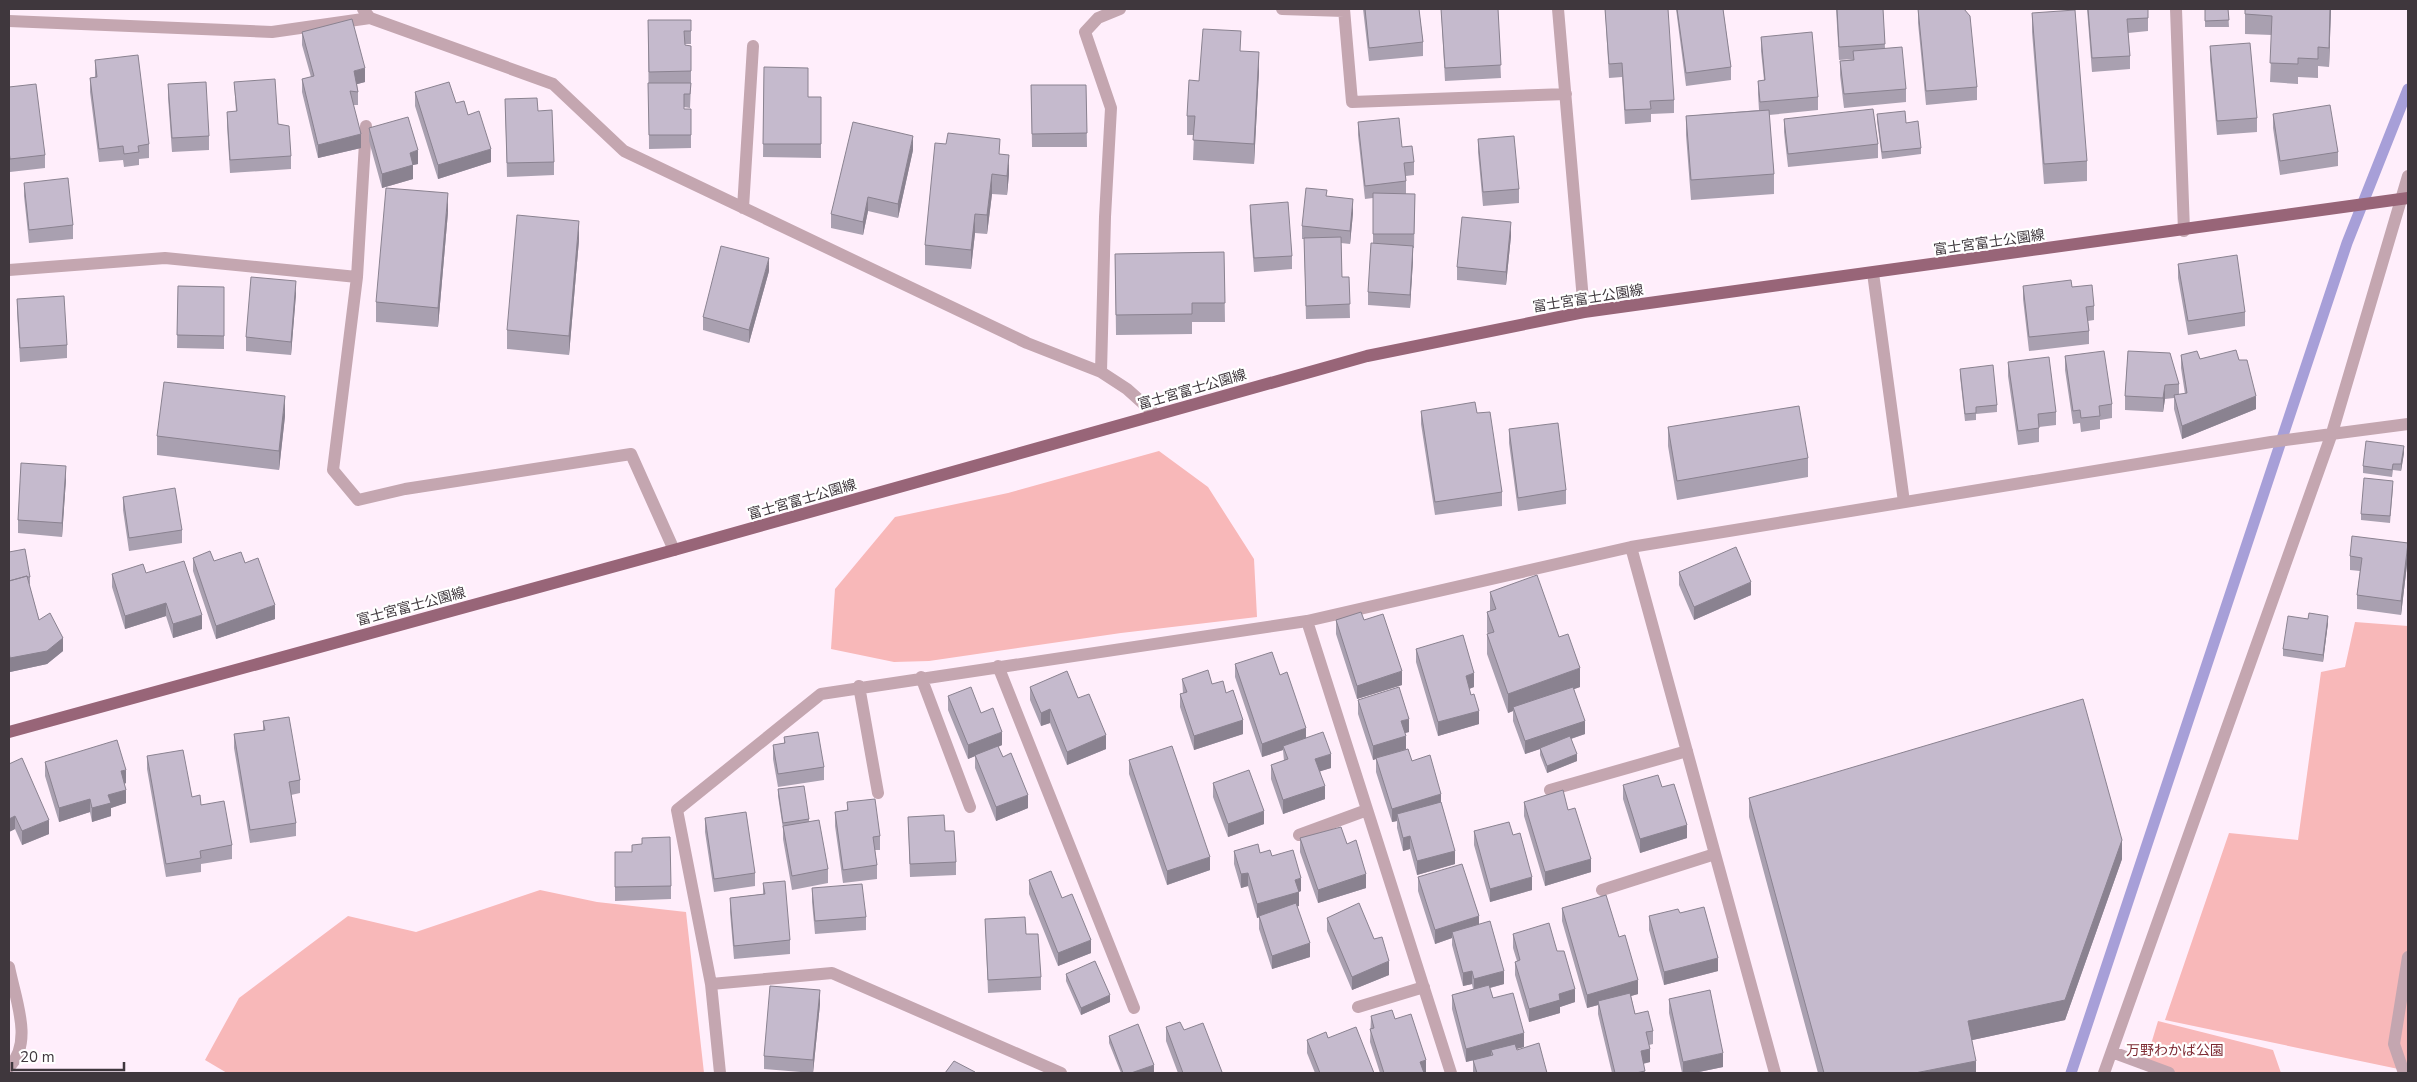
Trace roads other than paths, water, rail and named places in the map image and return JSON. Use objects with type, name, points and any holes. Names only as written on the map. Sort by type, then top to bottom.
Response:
[{"type":"main road","name":"富士宮富士公園線","points":[[9,732],[674,550],[1367,356],[1584,312],[2184,231],[2404,199]]},
{"type":"street","points":[[1102,372],[1105,217],[1111,108],[1086,32],[1098,18],[1120,9]]},
{"type":"street","points":[[1282,9],[1344,10],[1352,102],[1566,94]]},
{"type":"street","points":[[1558,9],[1584,312]]},
{"type":"street","points":[[2176,9],[2184,231]]},
{"type":"street","points":[[9,21],[272,32],[367,13],[553,84],[624,151],[1027,343],[1102,372],[1127,389],[1156,415]]},
{"type":"street","points":[[743,208],[753,46]]},
{"type":"street","points":[[366,126],[356,277],[333,470],[358,500],[405,489],[631,454],[674,550]]},
{"type":"street","points":[[2104,1073],[2332,433],[2404,199],[2408,176]]},
{"type":"street","points":[[9,270],[164,258],[356,277]]},
{"type":"street","points":[[1873,273],[1904,502]]},
{"type":"street","points":[[720,1073],[711,984],[677,810],[821,694],[859,686],[1307,621],[1631,547],[2271,442],[2408,424]]},
{"type":"street","points":[[1631,547],[1775,1073]]},
{"type":"street","points":[[1307,621],[1451,1073]]},
{"type":"street","points":[[998,666],[1134,1008]]},
{"type":"street","points":[[921,677],[970,807]]},
{"type":"street","points":[[859,686],[878,793]]},
{"type":"street","points":[[1550,790],[1687,751]]},
{"type":"street","points":[[1299,835],[1367,810]]},
{"type":"street","points":[[1602,890],[1715,854]]},
{"type":"street","points":[[2404,1073],[2394,1044],[2408,957]]},
{"type":"street","points":[[9,967],[23,1035],[17,1059],[9,1067]]},
{"type":"street","points":[[711,984],[832,973],[1061,1073]]},
{"type":"street","points":[[1358,1007],[1424,987]]},
{"type":"street","points":[[2112,1052],[2169,1073]]},
{"type":"waterway","points":[[2071,1073],[2347,243],[2408,89]]},
{"type":"park label","name":"万野わかば公園","points":[[2175,1050]]}]
